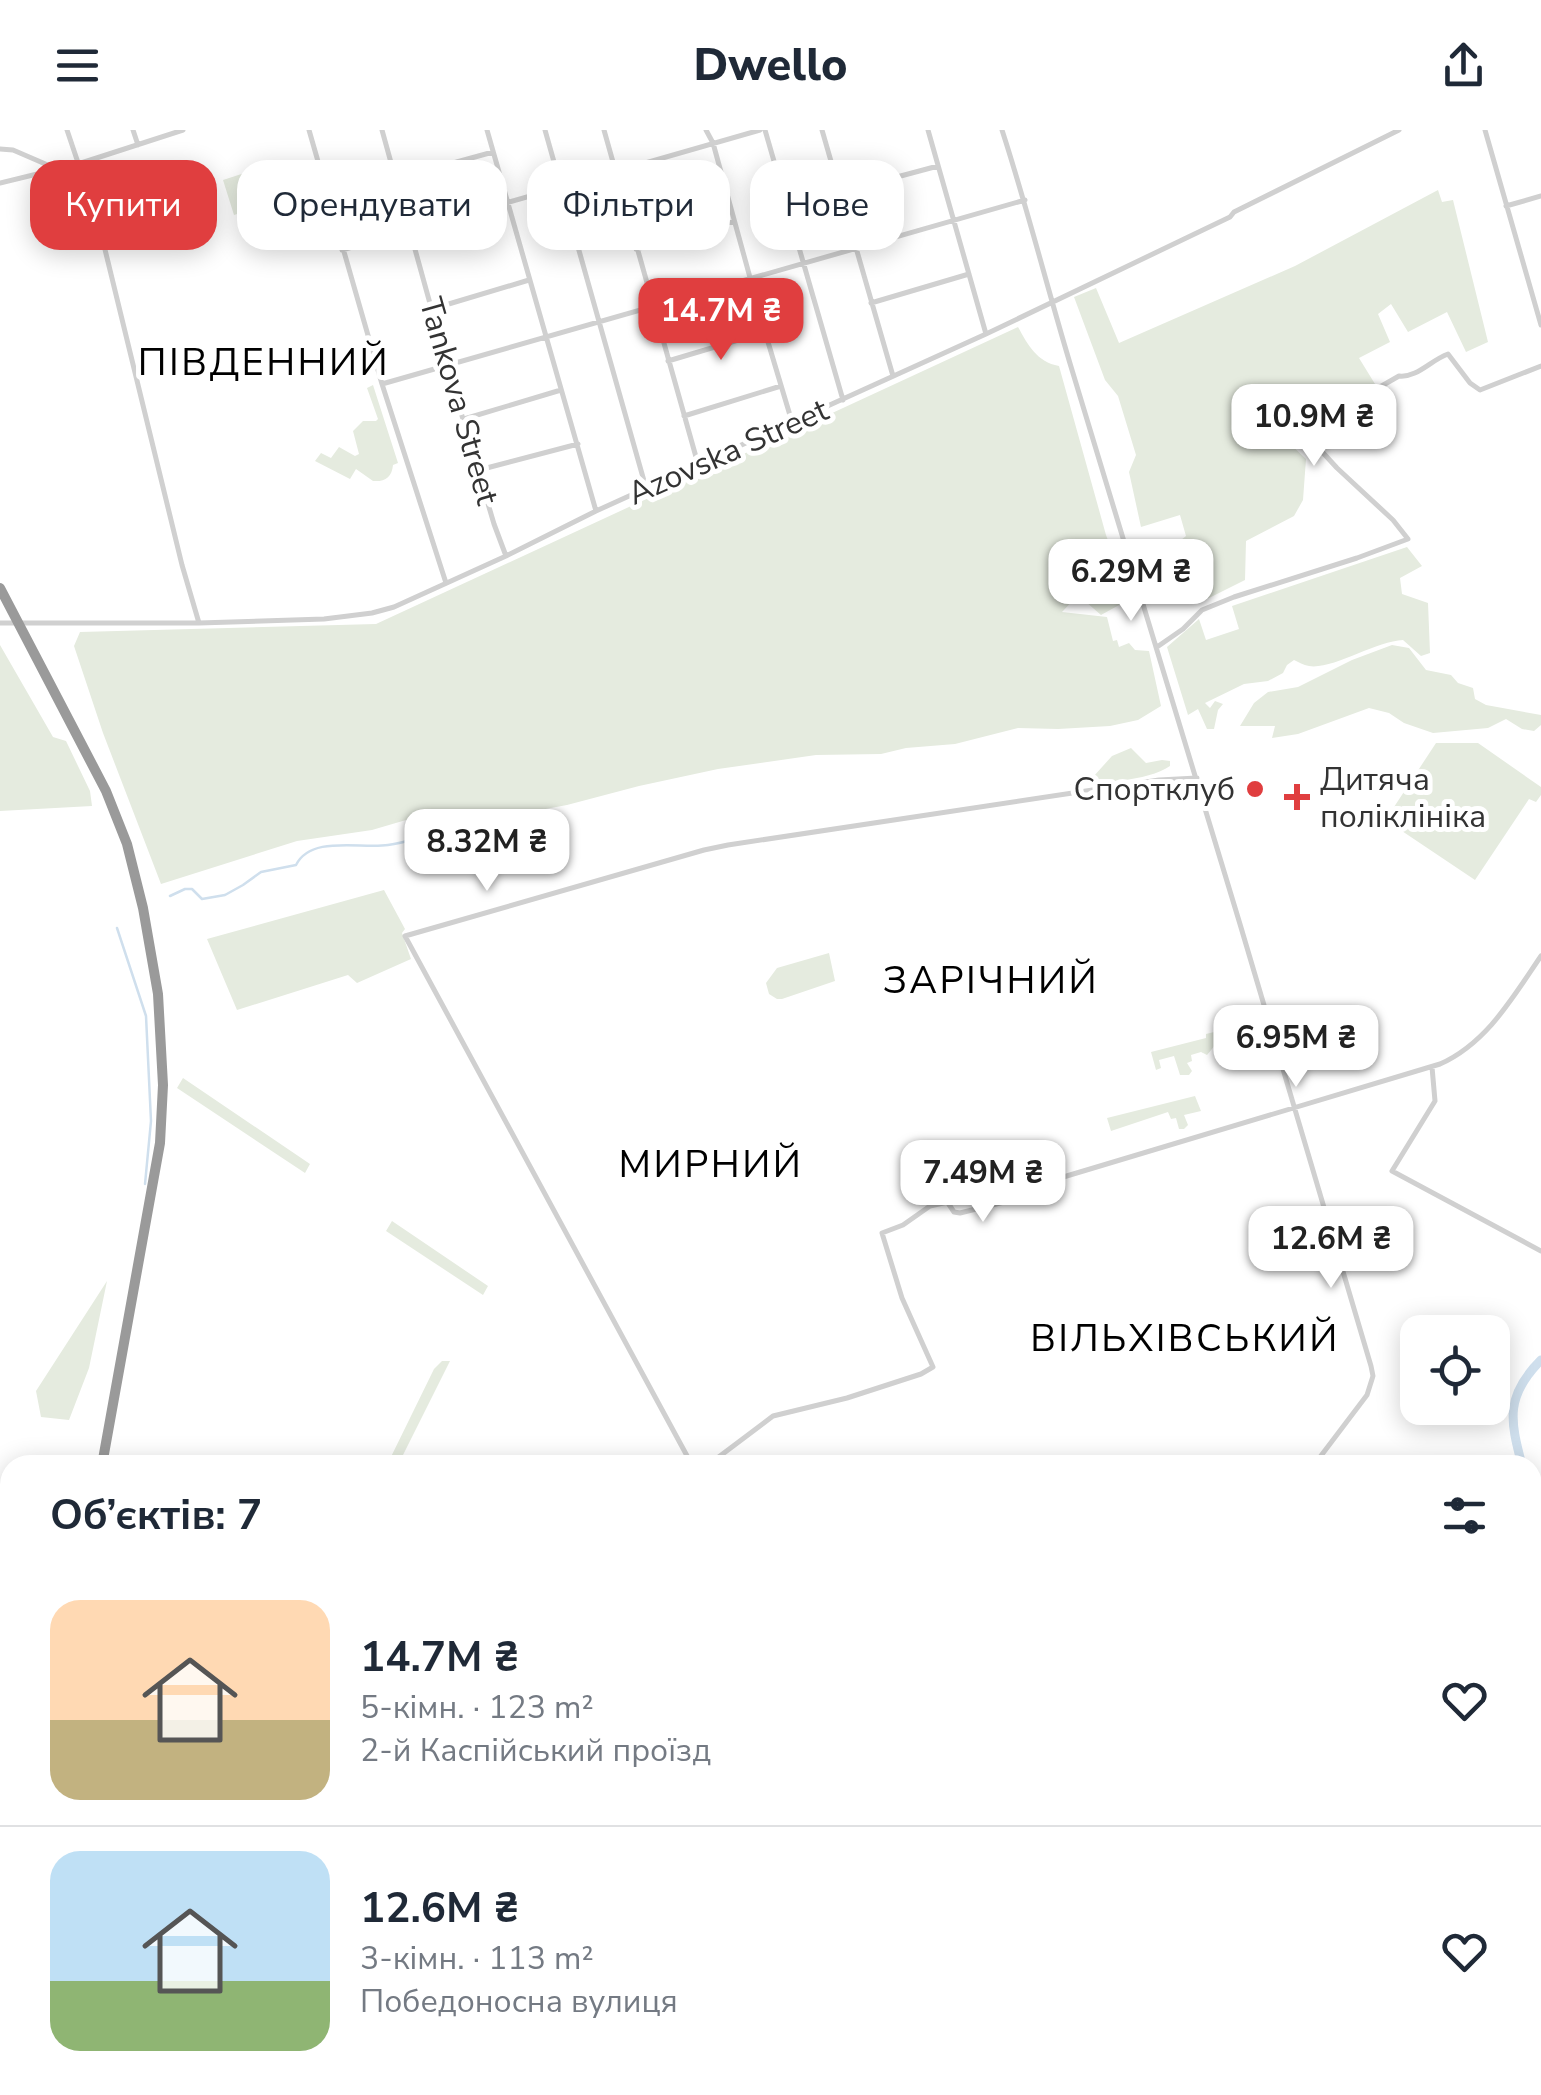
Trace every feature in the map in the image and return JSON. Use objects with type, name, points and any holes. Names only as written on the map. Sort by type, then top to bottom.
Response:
[{"type":"highway","points":[[0,588],[106,791],[127,844],[158,994],[160,1143],[104,1455]]},
{"type":"street","points":[[68,130],[77,160]]},
{"type":"street","points":[[134,130],[138,144]]},
{"type":"street","points":[[90,160],[184,130]]},
{"type":"street","points":[[309,130],[317,160]]},
{"type":"street","name":"Tankova Street","points":[[382,130],[390,160]]},
{"type":"street","points":[[488,130],[495,160]]},
{"type":"street","points":[[545,130],[554,160]]},
{"type":"street","points":[[604,130],[611,160]]},
{"type":"street","points":[[706,130],[717,160]]},
{"type":"street","points":[[657,160],[763,130],[843,400]]},
{"type":"street","points":[[822,130],[831,160]]},
{"type":"street","points":[[928,130],[986,334]]},
{"type":"street","points":[[1002,130],[1296,1108],[1372,1376],[1367,1395],[1322,1455]]},
{"type":"street","name":"Azovska Street","points":[[0,623],[324,619],[372,613],[413,600],[646,488],[1052,303],[1399,130]]},
{"type":"street","points":[[1485,130],[1541,325]]},
{"type":"street","points":[[0,149],[13,150],[34,160]]},
{"type":"street","points":[[464,160],[493,152]]},
{"type":"street","points":[[904,175],[938,166]]},
{"type":"street","points":[[1,183],[30,176]]},
{"type":"street","points":[[1506,206],[1541,196]]},
{"type":"street","points":[[527,198],[507,204],[596,512]]},
{"type":"street","points":[[904,234],[1025,200]]},
{"type":"street","points":[[730,207],[792,422]]},
{"type":"street","points":[[730,223],[734,222]]},
{"type":"street","points":[[105,250],[199,623]]},
{"type":"street","points":[[342,250],[446,583]]},
{"type":"street","name":"Tankova Street","points":[[415,250],[506,556]]},
{"type":"street","points":[[579,250],[646,488]]},
{"type":"street","points":[[636,250],[698,465]]},
{"type":"street","points":[[382,384],[850,250]]},
{"type":"street","points":[[858,250],[893,376]]},
{"type":"street","points":[[872,303],[970,274]]},
{"type":"street","points":[[432,309],[529,280]]},
{"type":"street","points":[[668,361],[765,332]]},
{"type":"street","points":[[1157,648],[1202,610],[1408,539],[1303,431],[1399,376],[1410,376],[1448,354],[1480,390],[1541,366]]},
{"type":"street","points":[[684,416],[781,386]]},
{"type":"street","points":[[464,419],[562,390]]},
{"type":"street","points":[[479,470],[578,444]]},
{"type":"street","points":[[687,1455],[405,936],[728,845],[1158,780],[1197,778]]},
{"type":"street","points":[[948,1203],[954,1212],[960,1212],[1008,1201],[1030,1187],[1455,1058],[1483,1034],[1510,1002],[1541,956]]},
{"type":"street","points":[[1432,1067],[1435,1102],[1392,1171],[1541,1252]]},
{"type":"street","points":[[721,1455],[773,1416],[847,1398],[933,1367],[902,1298],[882,1234],[903,1226],[930,1206],[1019,1186],[1030,1187]]},
{"type":"shaded area","points":[[237,175],[237,214],[234,215],[223,180]]},
{"type":"shaded area","points":[[1438,190],[1442,202],[1453,200],[1488,342],[1466,352],[1447,312],[1408,332],[1391,304],[1378,314],[1390,342],[1359,358],[1375,384],[1283,437],[1306,459],[1303,500],[1294,516],[1246,541],[1245,580],[1203,601],[1187,569],[1159,577],[1151,550],[1186,536],[1180,515],[1141,527],[1129,472],[1136,455],[1118,396],[1105,380],[1074,297],[1096,288],[1119,343],[1295,266]]},
{"type":"shaded area","points":[[1018,327],[1039,357],[1059,366],[1106,535],[1130,599],[1101,615],[1078,595],[1062,612],[1107,617],[1113,641],[1117,640],[1119,647],[1129,643],[1135,650],[1149,651],[1161,706],[1138,720],[1110,726],[1018,728],[955,744],[881,754],[816,755],[718,769],[524,813],[452,812],[406,820],[372,830],[297,841],[161,884],[74,646],[80,632],[376,624]]},
{"type":"shaded area","points":[[373,385],[398,463],[384,480],[373,481],[356,469],[350,479],[315,461],[321,453],[331,458],[339,447],[355,456],[359,454],[353,431],[363,421],[378,419],[367,388]]},
{"type":"shaded area","points":[[1407,547],[1422,566],[1400,578],[1402,594],[1428,603],[1430,653],[1421,656],[1403,640],[1319,666],[1294,660],[1283,673],[1268,681],[1244,684],[1205,703],[1210,708],[1215,701],[1223,704],[1214,729],[1207,729],[1198,709],[1188,715],[1167,647],[1199,619],[1206,640],[1239,629],[1232,606]]},
{"type":"shaded area","points":[[0,645],[53,737],[66,741],[90,791],[92,806],[0,811]]},
{"type":"shaded area","points":[[1392,645],[1409,648],[1426,670],[1451,675],[1458,683],[1473,688],[1475,699],[1486,705],[1541,715],[1541,725],[1534,731],[1522,729],[1506,719],[1488,728],[1433,733],[1369,708],[1298,734],[1272,738],[1275,726],[1240,726],[1254,703],[1268,692],[1298,687]]},
{"type":"shaded area","points":[[1436,743],[1478,743],[1541,787],[1541,795],[1536,802],[1529,799],[1475,880],[1393,825],[1394,807]]},
{"type":"shaded area","points":[[1131,748],[1146,763],[1170,761],[1170,766],[1136,778],[1070,785],[1093,777],[1112,756]]},
{"type":"shaded area","points":[[384,890],[405,929],[402,933],[411,959],[357,983],[348,975],[237,1010],[207,939]]},
{"type":"shaded area","points":[[829,953],[835,981],[782,999],[769,994],[766,983],[777,968]]},
{"type":"shaded area","points":[[1214,1032],[1216,1044],[1207,1055],[1191,1055],[1192,1061],[1187,1063],[1192,1071],[1189,1075],[1180,1075],[1174,1056],[1159,1060],[1161,1068],[1156,1070],[1151,1052],[1206,1038],[1206,1034]]},
{"type":"shaded area","points":[[183,1078],[310,1164],[305,1173],[177,1088]]},
{"type":"shaded area","points":[[1195,1096],[1201,1111],[1184,1115],[1188,1125],[1184,1129],[1179,1129],[1176,1118],[1171,1119],[1168,1112],[1111,1131],[1107,1118]]},
{"type":"shaded area","points":[[392,1221],[488,1286],[483,1295],[386,1231]]},
{"type":"shaded area","points":[[107,1281],[89,1368],[69,1420],[41,1417],[36,1391]]},
{"type":"shaded area","points":[[442,1361],[450,1361],[403,1455],[392,1455],[434,1369]]},
{"type":"waterway","points":[[170,896],[185,889],[192,889],[202,899],[225,895],[261,872],[296,865],[303,856],[324,847],[388,845],[436,833]]},
{"type":"waterway","points":[[117,928],[146,1016],[151,1121],[145,1184]]},
{"type":"waterway","points":[[1520,1455],[1513,1421],[1516,1397],[1541,1360]]},
{"type":"place","name":"Спортклуб","points":[[1255,789]]},
{"type":"place","name":"Дитяча поліклініка","points":[[1297,797]]},
{"type":"district","name":"ПІВДЕННИЙ","points":[[264,362]]},
{"type":"district","name":"ЗАРІЧНИЙ","points":[[991,980]]},
{"type":"district","name":"МИРНИЙ","points":[[711,1164]]},
{"type":"district","name":"ВІЛЬХІВСЬКИЙ","points":[[1185,1338]]}]
